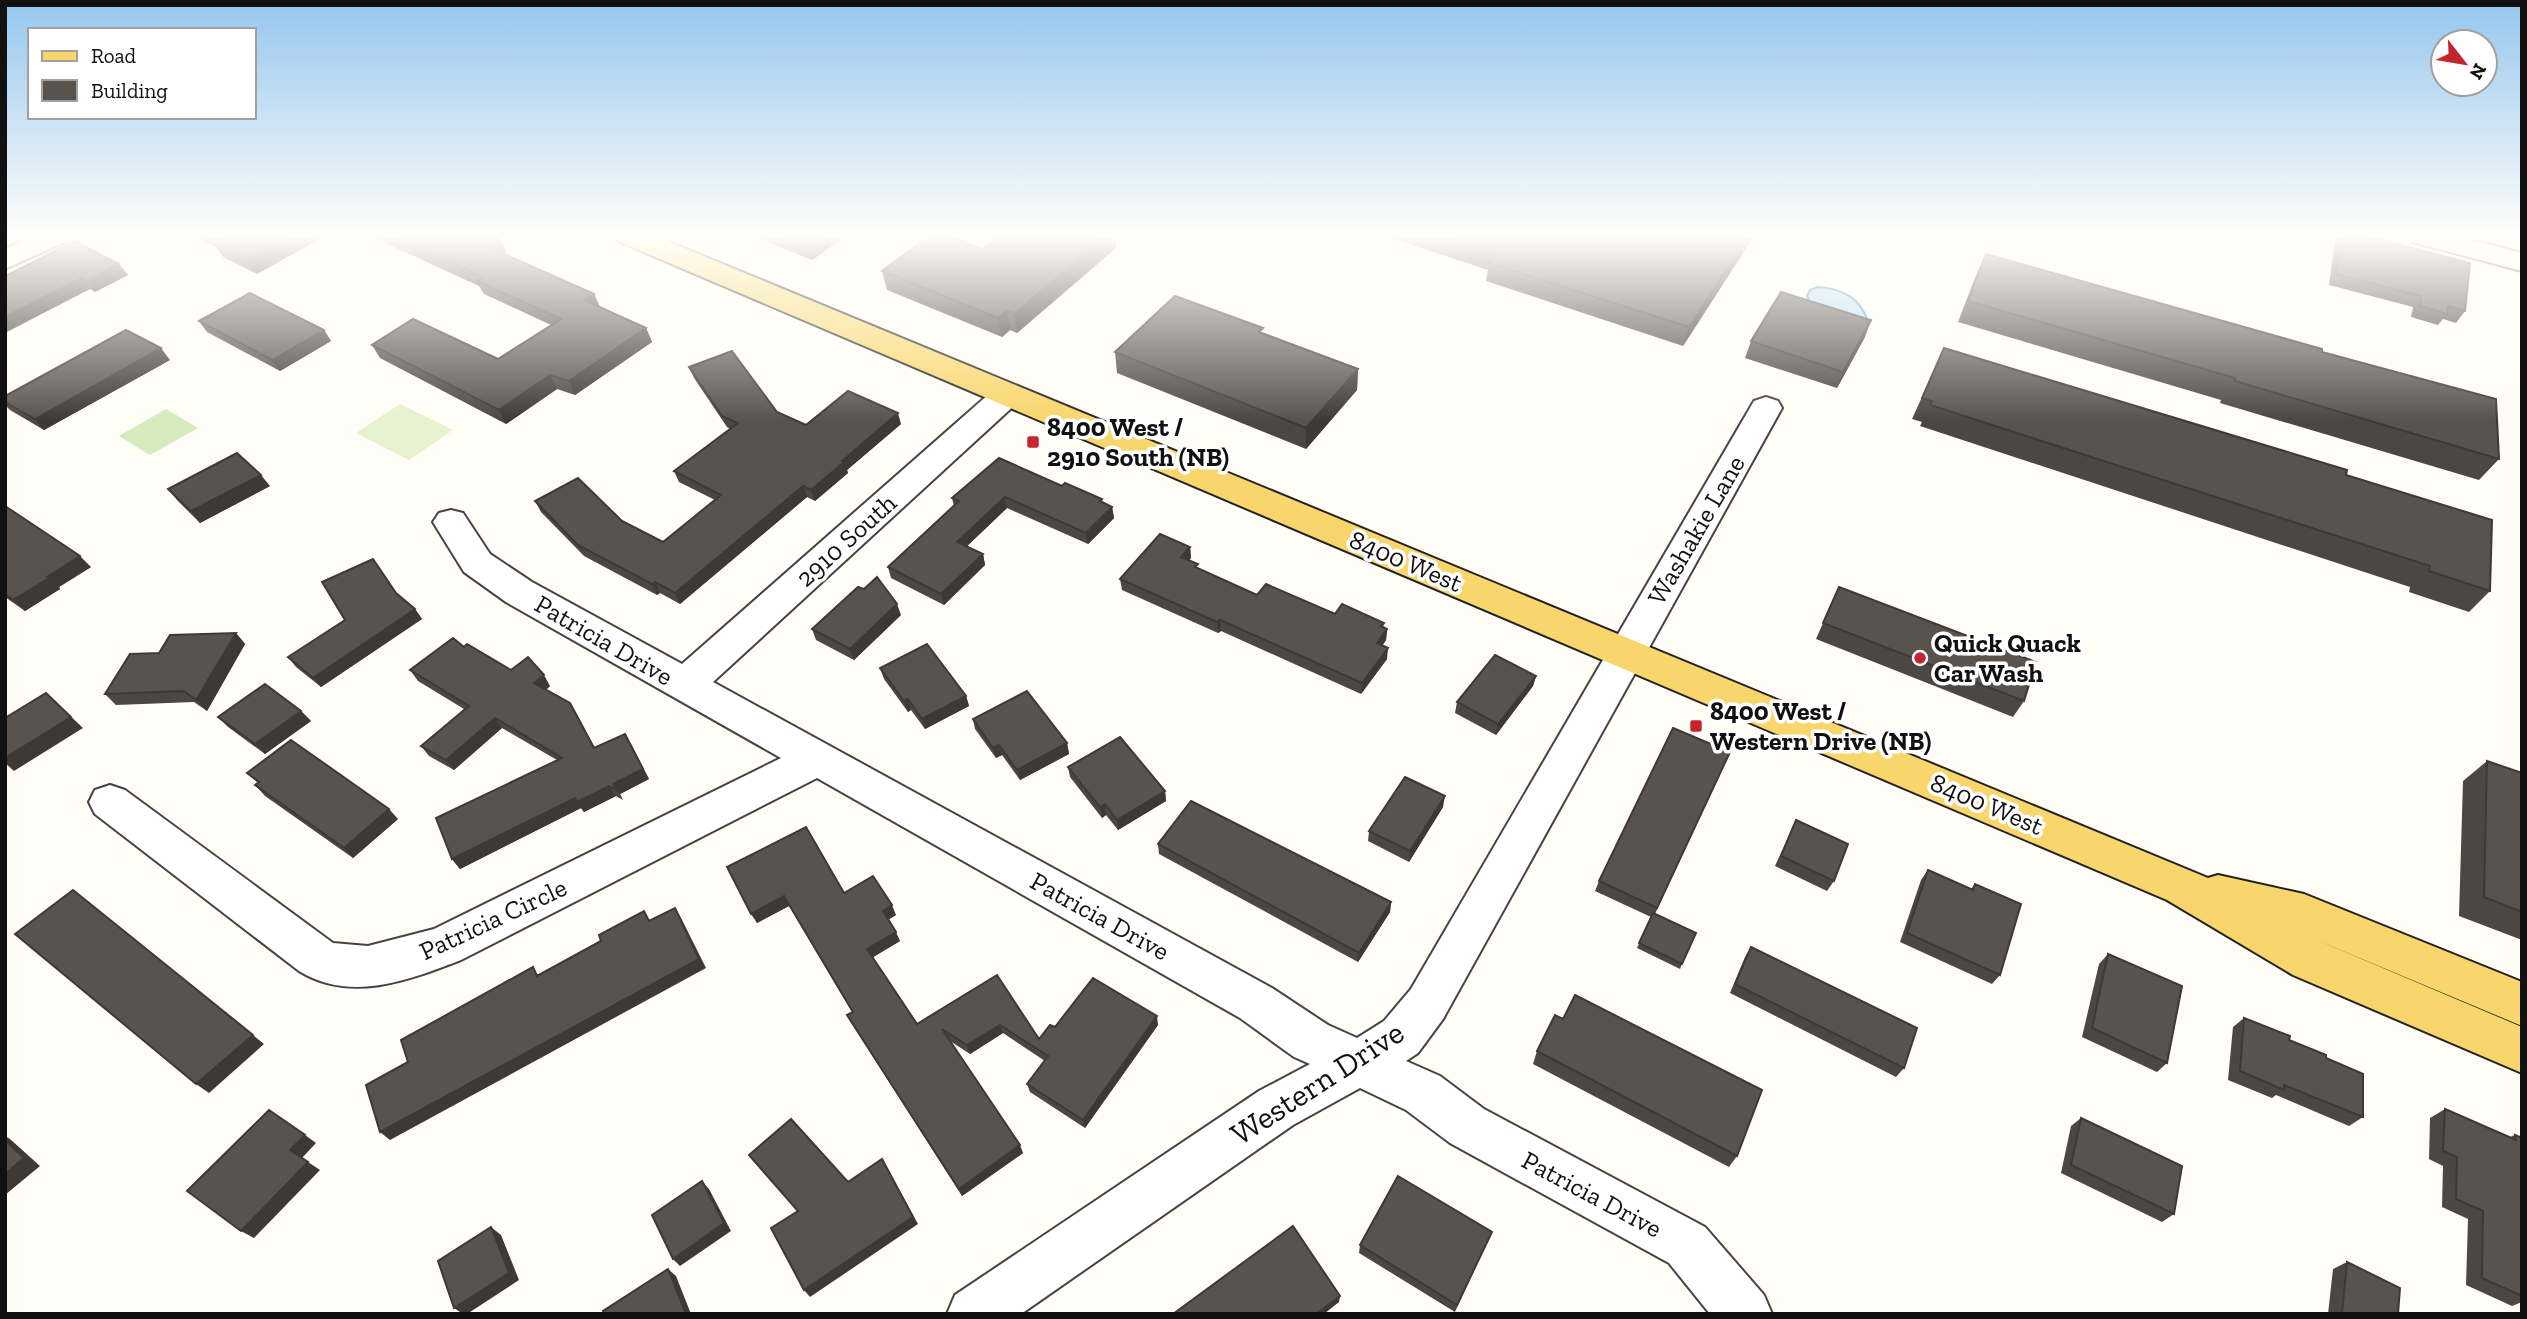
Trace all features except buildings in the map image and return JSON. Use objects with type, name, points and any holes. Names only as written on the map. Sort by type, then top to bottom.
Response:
[{"type":"main road","name":"8400 West","points":[[777,298],[2182,886],[2309,960],[2522,1050]]},
{"type":"main road","name":"8400 West","points":[[2182,886],[2305,914],[2522,1004]]},
{"type":"street","name":"2910 South","points":[[684,685],[1008,394]]},
{"type":"street","name":"Washakie Lane","points":[[1626,652],[1766,408]]},
{"type":"street","name":"Patricia Drive","points":[[451,522],[466,549],[492,575],[684,685],[1256,1003],[1311,1041],[1423,1093],[1468,1126],[1687,1245],[1745,1314]]},
{"type":"street","name":"Western Drive","points":[[974,1314],[1276,1108],[1360,1063],[1401,1037],[1427,1004],[1626,652]]},
{"type":"street","name":"Patricia Circle","points":[[110,802],[321,960],[363,967],[390,964],[445,946],[817,759]]},
{"type":"green space","points":[[400,404],[453,430],[409,460],[356,433]]},
{"type":"green space","points":[[166,409],[198,428],[150,455],[119,436]]},
{"type":"water","points":[[1808,298],[1851,298],[1865,314],[1868,322],[1810,303]]},
{"type":"place","name":"8400 West / 2910 South (NB)","points":[[1033,442]]},
{"type":"place","name":"Quick Quack Car Wash","points":[[1920,658]]},
{"type":"place","name":"8400 West / Western Drive (NB)","points":[[1696,726]]}]
